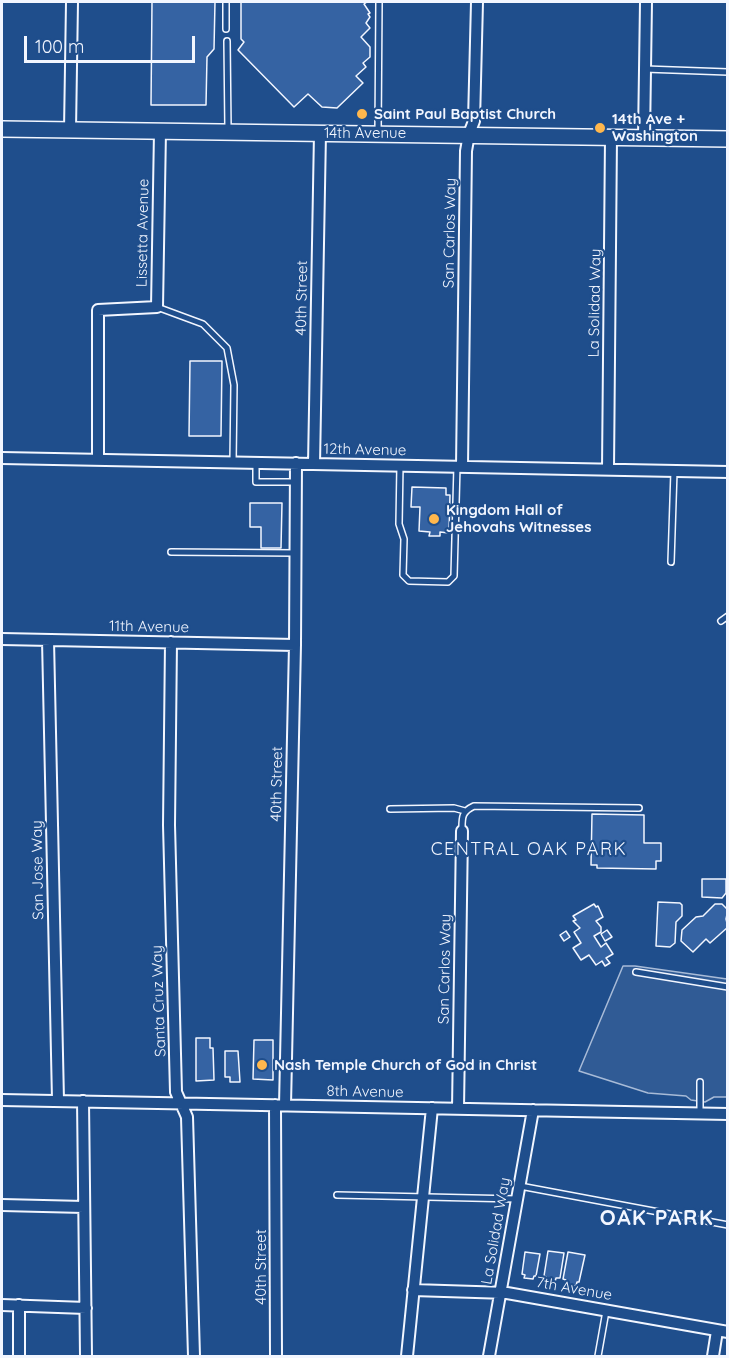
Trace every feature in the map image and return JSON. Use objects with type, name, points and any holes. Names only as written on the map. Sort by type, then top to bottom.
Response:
[{"type":"street","points":[[70,130],[72,2]]},
{"type":"street","name":"San Carlos Way","points":[[459,466],[466,151],[474,121],[477,2]]},
{"type":"street","points":[[644,137],[646,2]]},
{"type":"street","name":"14th Avenue","points":[[2,129],[728,139]]},
{"type":"street","name":"Lissetta Avenue","points":[[98,460],[98,310],[157,307],[160,131]]},
{"type":"street","name":"40th Street","points":[[314,464],[320,133]]},
{"type":"street","name":"La Solidad Way","points":[[608,469],[611,137]]},
{"type":"street","name":"12th Avenue","points":[[2,458],[728,472]]},
{"type":"street","name":"40th Street","points":[[276,1356],[280,1105],[295,645],[296,463]]},
{"type":"street","name":"11th Avenue","points":[[2,639],[295,645]]},
{"type":"street","name":"San Jose Way","points":[[48,640],[58,1100]]},
{"type":"street","name":"Santa Cruz Way","points":[[171,642],[169,825],[176,1092],[187,1117],[194,1356]]},
{"type":"street","name":"San Carlos Way","points":[[458,1109],[462,831]]},
{"type":"street","name":"8th Avenue","points":[[2,1100],[728,1114]]},
{"type":"street","points":[[83,1101],[86,1356]]},
{"type":"street","points":[[406,1356],[432,1108]]},
{"type":"street","name":"La Solidad Way","points":[[489,1356],[533,1110]]},
{"type":"street","points":[[2,1205],[84,1207]]},
{"type":"street","name":"7th Avenue","points":[[413,1290],[500,1292],[722,1331]]},
{"type":"street","points":[[2,1305],[86,1308]]},
{"type":"street","points":[[19,1305],[20,1356]]},
{"type":"street","points":[[713,1356],[722,1331]]},
{"type":"lane","points":[[226,2],[226,28]]},
{"type":"lane","points":[[378,133],[379,2]]},
{"type":"lane","points":[[227,41],[228,131]]},
{"type":"lane","points":[[645,69],[728,72]]},
{"type":"lane","points":[[157,307],[203,324],[227,348],[234,385],[233,462]]},
{"type":"lane","points":[[256,462],[256,482],[296,482]]},
{"type":"lane","points":[[400,465],[399,524],[404,539],[404,575],[409,581],[448,582],[454,576],[459,466]]},
{"type":"lane","points":[[671,562],[674,471]]},
{"type":"lane","points":[[171,552],[295,553]]},
{"type":"lane","points":[[721,621],[728,616]]},
{"type":"lane","points":[[390,808],[454,808],[465,811],[474,806],[639,808]]},
{"type":"lane","points":[[462,831],[465,811]]},
{"type":"lane","points":[[636,972],[728,987]]},
{"type":"lane","points":[[700,1082],[700,1114]]},
{"type":"lane","points":[[519,1186],[728,1225]]},
{"type":"lane","points":[[337,1196],[516,1199]]},
{"type":"lane","points":[[598,1356],[606,1311]]},
{"type":"shaded area","points":[[623,966],[727,979],[727,1097],[714,1097],[705,1102],[691,1100],[686,1096],[648,1093],[579,1071]]},
{"type":"building","points":[[152,2],[215,2],[214,49],[207,57],[206,105],[151,105]]},
{"type":"building","points":[[241,2],[367,2],[364,4],[370,17],[366,23],[370,28],[361,37],[370,47],[370,57],[363,63],[366,67],[356,76],[363,83],[337,108],[322,107],[308,94],[294,107],[238,50],[244,42],[241,39]]},
{"type":"building","points":[[190,361],[222,361],[221,436],[189,436]]},
{"type":"building","name":"Kingdom Hall of Jehovahs Witnesses","points":[[412,487],[446,488],[446,495],[450,495],[449,533],[440,532],[440,536],[429,536],[430,532],[419,531],[420,507],[411,507]]},
{"type":"building","points":[[250,503],[282,503],[281,548],[261,548],[261,527],[250,527]]},
{"type":"building","points":[[592,814],[644,815],[644,843],[661,843],[661,861],[656,861],[656,869],[597,868],[597,865],[591,865]]},
{"type":"building","points":[[702,879],[726,879],[726,893],[722,898],[702,897]]},
{"type":"building","points":[[658,902],[682,905],[682,916],[676,922],[675,943],[670,947],[656,946]]},
{"type":"building","points":[[594,904],[598,906],[603,917],[596,921],[601,927],[601,932],[594,936],[601,947],[606,943],[613,954],[606,958],[610,963],[605,966],[602,961],[596,965],[589,955],[581,960],[573,948],[581,943],[574,932],[580,928],[573,921],[576,920],[573,916]]},
{"type":"building","points":[[715,904],[722,904],[728,910],[726,919],[728,927],[710,943],[706,939],[693,952],[681,941],[682,930],[696,917],[703,916]]},
{"type":"building","points":[[607,930],[612,937],[605,941],[601,934]]},
{"type":"building","points":[[566,931],[570,937],[564,941],[560,935]]},
{"type":"building","points":[[196,1038],[210,1038],[210,1048],[213,1048],[214,1080],[196,1081]]},
{"type":"building","points":[[254,1040],[273,1040],[273,1080],[253,1079]]},
{"type":"building","points":[[225,1051],[238,1051],[240,1082],[230,1082],[230,1077],[225,1077]]},
{"type":"building","points":[[548,1251],[564,1253],[560,1278],[556,1278],[555,1282],[546,1281],[544,1276]]},
{"type":"building","points":[[525,1252],[540,1254],[536,1276],[533,1279],[524,1278],[525,1275],[522,1274]]},
{"type":"building","points":[[568,1252],[585,1255],[576,1286],[565,1284],[566,1280],[563,1279]]},
{"type":"place","name":"Saint Paul Baptist Church","points":[[362,114]]},
{"type":"place","name":"14th Ave + Washington","points":[[600,128]]},
{"type":"place","name":"Kingdom Hall of Jehovahs Witnesses","points":[[434,519]]},
{"type":"place","name":"Nash Temple Church of God in Christ","points":[[262,1065]]},
{"type":"district","name":"CENTRAL OAK PARK","points":[[529,850]]},
{"type":"district","name":"OAK PARK","points":[[657,1219]]}]
